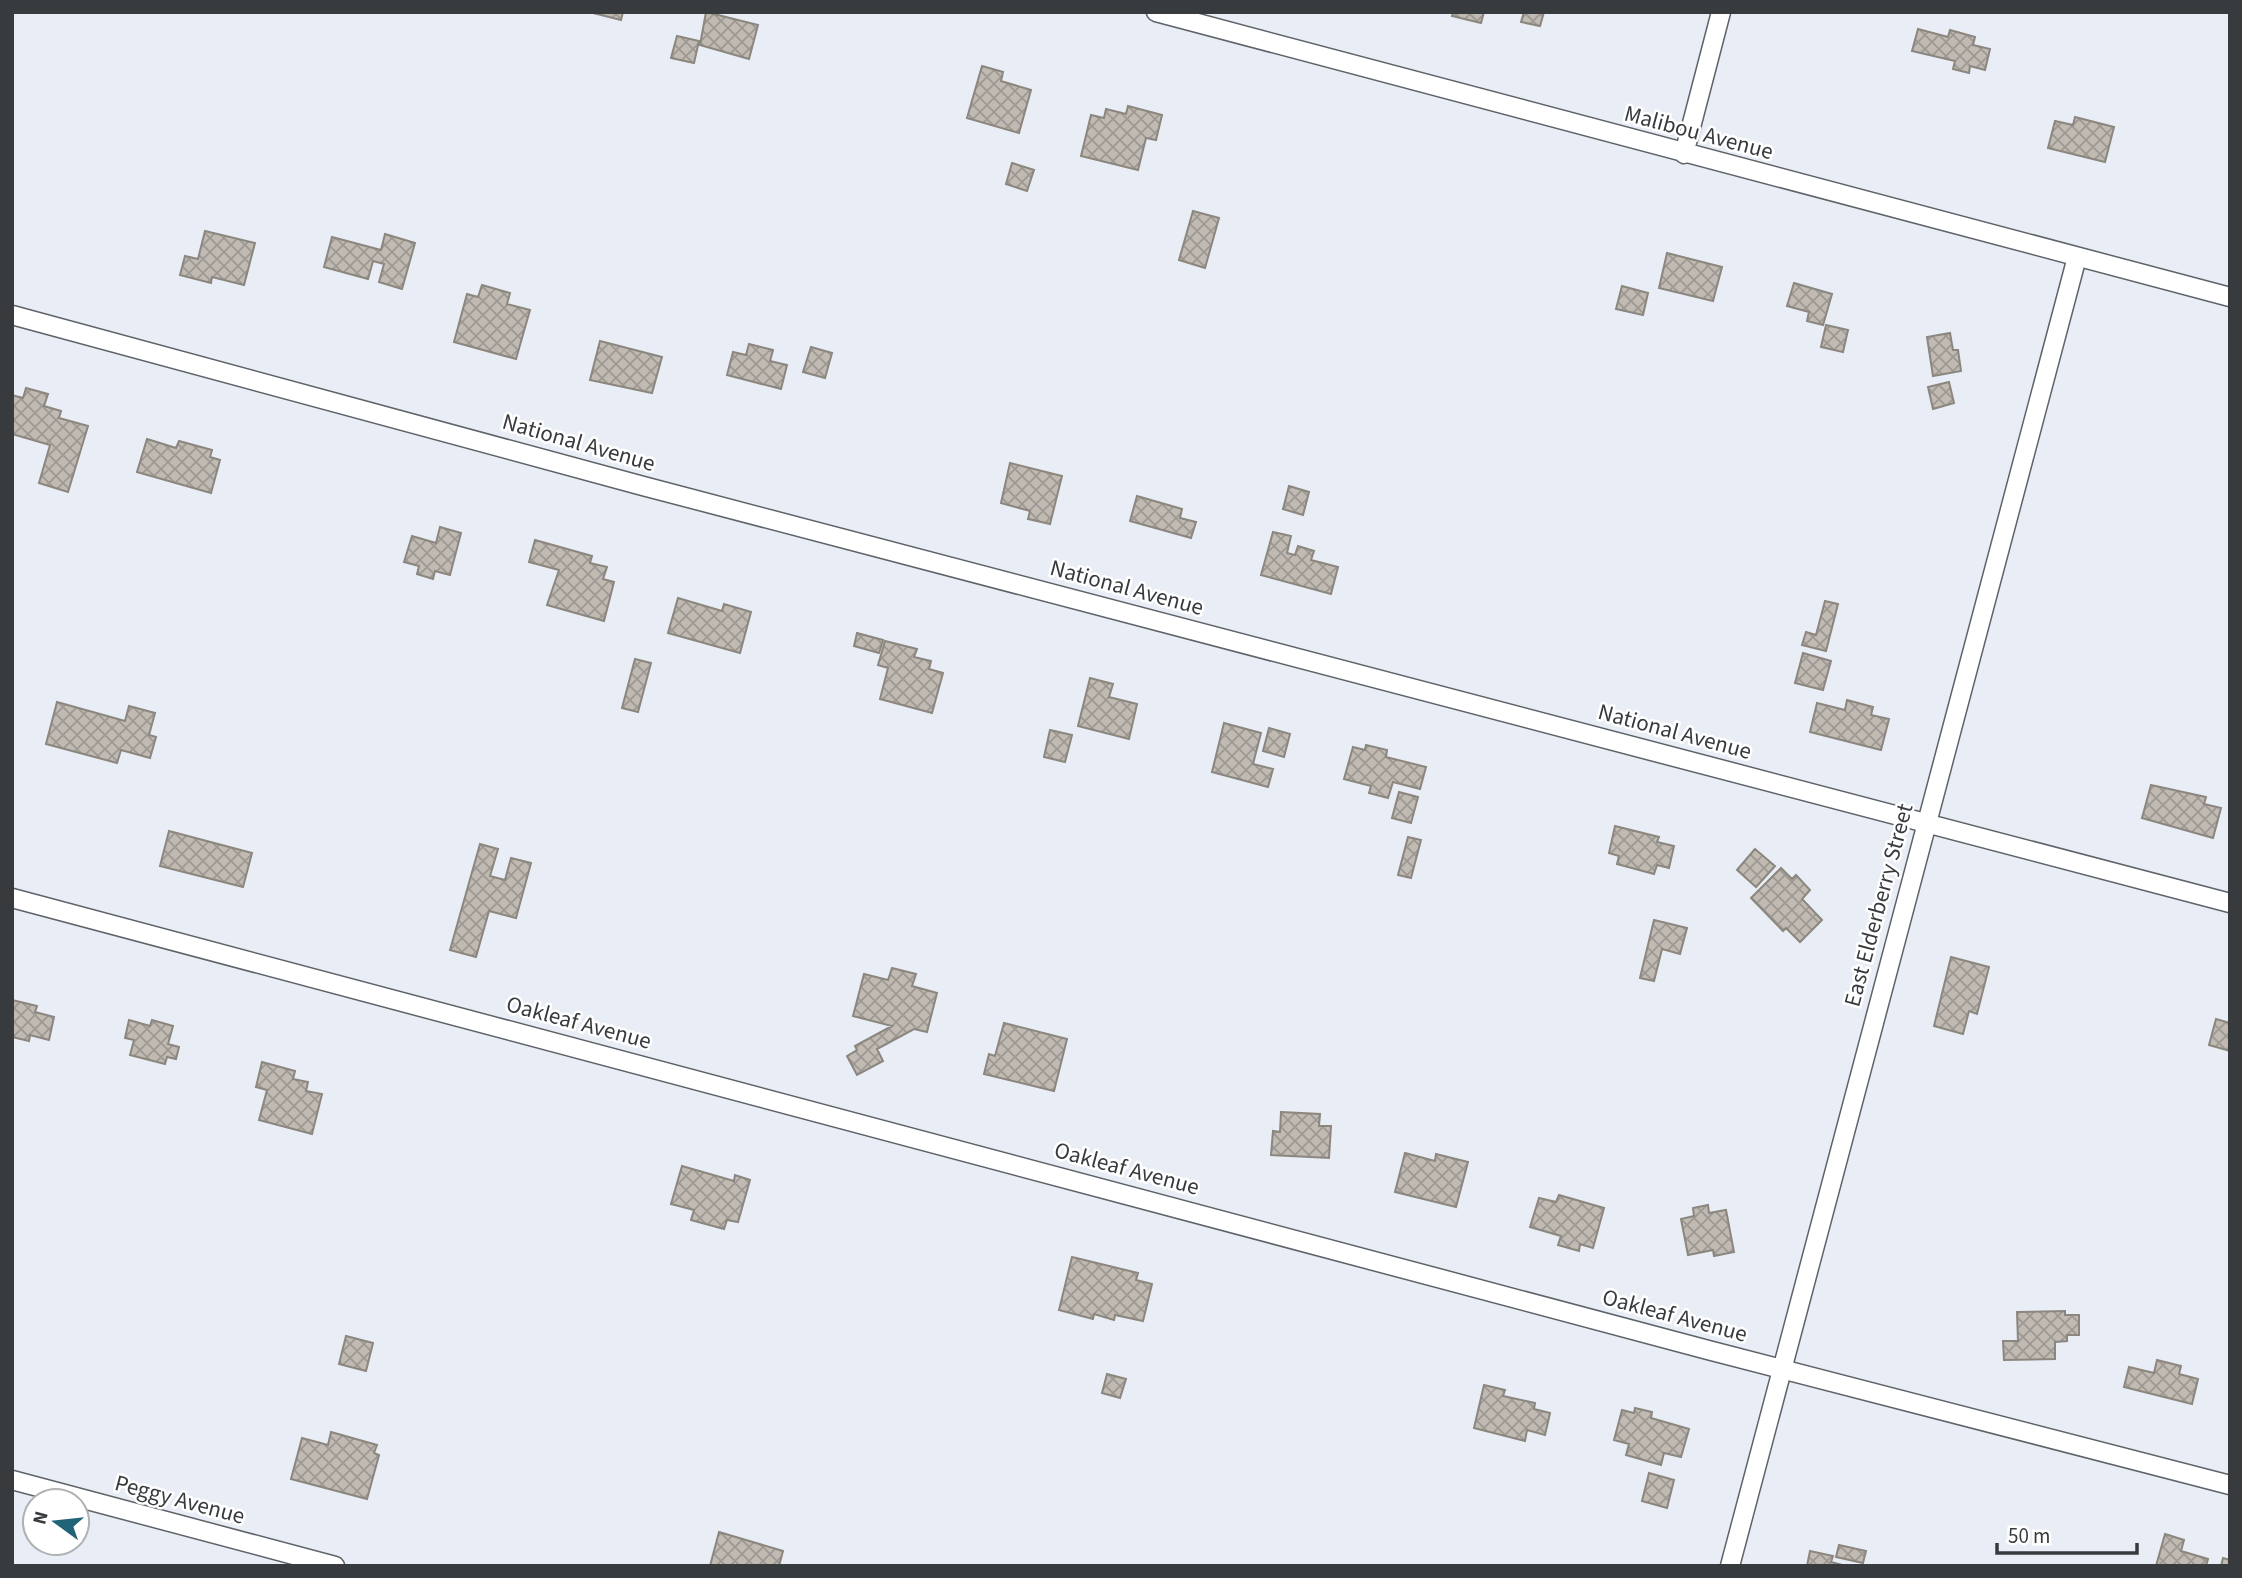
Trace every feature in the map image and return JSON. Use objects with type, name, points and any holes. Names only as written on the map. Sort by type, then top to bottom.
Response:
[{"type":"street","name":"Malibou Avenue","points":[[1156,12],[2230,297]]},
{"type":"street","points":[[1684,154],[1721,12]]},
{"type":"street","name":"East Elderberry Street","points":[[1730,1566],[1925,822],[2077,257]]},
{"type":"street","name":"National Avenue","points":[[12,315],[670,493],[2230,903]]},
{"type":"street","name":"Oakleaf Avenue","points":[[12,898],[2230,1485]]},
{"type":"street","name":"Peggy Avenue","points":[[12,1480],[335,1566]]},
{"type":"building","points":[[589,12],[623,12],[621,20]]},
{"type":"building","points":[[706,12],[758,25],[749,59],[700,45]]},
{"type":"building","points":[[1453,12],[1484,12],[1481,23],[1452,16]]},
{"type":"building","points":[[1524,12],[1544,12],[1540,26],[1521,22]]},
{"type":"building","points":[[1918,29],[1948,37],[1950,30],[1975,37],[1973,45],[1990,49],[1985,70],[1970,66],[1969,73],[1953,69],[1955,61],[1912,51]]},
{"type":"building","points":[[677,36],[699,41],[694,63],[671,58]]},
{"type":"building","points":[[982,66],[1003,72],[1001,81],[1031,90],[1019,133],[967,118]]},
{"type":"building","points":[[1128,106],[1162,115],[1156,140],[1146,138],[1138,170],[1081,156],[1091,115],[1104,118],[1106,109],[1126,114]]},
{"type":"building","points":[[2075,117],[2114,127],[2105,162],[2048,148],[2055,121],[2073,125]]},
{"type":"building","points":[[1012,163],[1034,170],[1027,191],[1006,184]]},
{"type":"building","points":[[1193,211],[1219,218],[1205,268],[1179,260]]},
{"type":"building","points":[[205,231],[255,243],[244,285],[212,277],[211,283],[180,275],[185,256],[198,259]]},
{"type":"building","points":[[385,234],[415,243],[402,289],[379,282],[384,264],[373,261],[368,279],[324,267],[332,237],[381,250]]},
{"type":"building","points":[[1667,253],[1722,267],[1713,301],[1659,288]]},
{"type":"building","points":[[1794,283],[1832,294],[1823,325],[1807,321],[1809,312],[1787,306]]},
{"type":"building","points":[[482,285],[510,293],[507,304],[530,310],[516,359],[454,342],[467,294],[478,297]]},
{"type":"building","points":[[1622,286],[1648,293],[1643,315],[1616,309]]},
{"type":"building","points":[[1826,325],[1848,330],[1843,352],[1821,347]]},
{"type":"building","points":[[1950,333],[1953,350],[1958,350],[1961,371],[1933,376],[1927,337]]},
{"type":"building","points":[[600,341],[662,357],[652,393],[590,380]]},
{"type":"building","points":[[749,344],[773,350],[770,361],[787,365],[781,389],[727,375],[733,352],[746,355]]},
{"type":"building","points":[[811,347],[832,353],[825,378],[803,372]]},
{"type":"building","points":[[1949,382],[1954,403],[1933,409],[1928,387]]},
{"type":"building","points":[[26,388],[48,394],[44,406],[61,411],[59,418],[88,426],[68,492],[39,483],[50,445],[12,434],[12,395],[23,398]]},
{"type":"building","points":[[147,439],[176,448],[179,441],[212,450],[210,457],[220,460],[211,493],[137,472]]},
{"type":"building","points":[[1010,463],[1062,476],[1050,524],[1028,519],[1030,511],[1001,503]]},
{"type":"building","points":[[1289,486],[1309,492],[1303,515],[1283,509]]},
{"type":"building","points":[[1137,496],[1182,509],[1180,518],[1196,522],[1191,538],[1130,521]]},
{"type":"building","points":[[440,527],[461,533],[450,575],[435,571],[433,579],[417,574],[419,566],[404,562],[412,536],[436,543]]},
{"type":"building","points":[[1273,532],[1291,536],[1287,553],[1295,555],[1298,546],[1314,551],[1311,560],[1338,567],[1331,594],[1261,575]]},
{"type":"building","points":[[535,540],[592,556],[590,563],[607,567],[603,579],[614,582],[604,621],[547,605],[559,570],[529,562]]},
{"type":"building","points":[[678,598],[722,611],[724,604],[751,612],[740,653],[668,633]]},
{"type":"building","points":[[1825,601],[1838,604],[1826,651],[1802,645],[1806,632],[1816,635]]},
{"type":"building","points":[[857,633],[883,640],[879,653],[854,646]]},
{"type":"building","points":[[885,641],[917,649],[914,657],[931,661],[929,669],[943,673],[932,713],[880,699],[888,668],[878,665]]},
{"type":"building","points":[[1803,653],[1831,661],[1823,690],[1795,683]]},
{"type":"building","points":[[635,659],[651,663],[638,712],[622,708]]},
{"type":"building","points":[[1090,678],[1113,684],[1109,697],[1137,704],[1129,739],[1078,726]]},
{"type":"building","points":[[1847,700],[1873,707],[1871,715],[1889,719],[1881,750],[1810,732],[1817,703],[1845,710]]},
{"type":"building","points":[[57,702],[125,721],[129,706],[155,713],[149,735],[156,737],[150,758],[121,750],[117,763],[46,744]]},
{"type":"building","points":[[1224,723],[1261,733],[1253,764],[1273,769],[1268,787],[1212,772]]},
{"type":"building","points":[[1269,728],[1290,734],[1284,757],[1263,751]]},
{"type":"building","points":[[1050,730],[1072,735],[1065,762],[1044,757]]},
{"type":"building","points":[[1366,745],[1387,750],[1386,757],[1426,767],[1420,789],[1393,782],[1388,798],[1369,793],[1371,786],[1344,779],[1353,747],[1365,750]]},
{"type":"building","points":[[2151,785],[2206,797],[2204,804],[2221,808],[2213,838],[2142,818]]},
{"type":"building","points":[[1399,792],[1418,797],[1411,823],[1392,818]]},
{"type":"building","points":[[1615,826],[1659,837],[1657,842],[1674,846],[1669,868],[1657,865],[1654,874],[1617,864],[1619,856],[1609,853]]},
{"type":"building","points":[[169,831],[252,853],[243,887],[160,866]]},
{"type":"building","points":[[1408,837],[1421,840],[1411,878],[1398,875]]},
{"type":"building","points":[[480,844],[498,849],[490,876],[505,880],[511,858],[531,863],[516,918],[489,911],[476,957],[450,950]]},
{"type":"building","points":[[1755,849],[1775,866],[1756,887],[1737,870]]},
{"type":"building","points":[[1781,868],[1792,879],[1796,875],[1810,890],[1802,899],[1822,920],[1800,942],[1786,928],[1783,931],[1751,898]]},
{"type":"building","points":[[1654,920],[1687,928],[1680,954],[1662,949],[1654,981],[1640,978]]},
{"type":"building","points":[[1951,957],[1989,967],[1977,1014],[1969,1011],[1963,1034],[1934,1026]]},
{"type":"building","points":[[892,968],[916,974],[912,986],[937,993],[927,1032],[914,1029],[877,1049],[883,1061],[857,1075],[847,1056],[857,1050],[855,1046],[892,1026],[853,1016],[864,974],[888,980]]},
{"type":"building","points":[[12,1000],[37,1006],[35,1012],[54,1017],[49,1040],[30,1035],[29,1041],[12,1037]]},
{"type":"building","points":[[2216,1019],[2230,1023],[2230,1051],[2209,1045]]},
{"type":"building","points":[[129,1020],[150,1026],[152,1020],[173,1026],[168,1044],[179,1047],[176,1059],[167,1057],[165,1064],[130,1055],[134,1040],[125,1038]]},
{"type":"building","points":[[1004,1023],[1067,1039],[1054,1091],[984,1074],[989,1054],[995,1056]]},
{"type":"building","points":[[262,1062],[295,1071],[293,1079],[308,1082],[306,1091],[322,1094],[312,1134],[259,1120],[267,1090],[256,1087]]},
{"type":"building","points":[[1281,1112],[1320,1114],[1319,1126],[1331,1126],[1329,1158],[1271,1155],[1273,1131],[1280,1132]]},
{"type":"building","points":[[1405,1153],[1435,1161],[1436,1154],[1468,1162],[1456,1207],[1395,1192]]},
{"type":"building","points":[[682,1166],[734,1181],[735,1175],[750,1180],[738,1222],[727,1220],[724,1229],[691,1220],[694,1210],[671,1204]]},
{"type":"building","points":[[1559,1195],[1604,1208],[1593,1248],[1580,1244],[1579,1251],[1558,1245],[1561,1236],[1530,1227],[1539,1198],[1556,1202]]},
{"type":"building","points":[[1708,1205],[1709,1213],[1726,1210],[1734,1252],[1714,1256],[1713,1250],[1688,1255],[1681,1219],[1694,1216],[1693,1208]]},
{"type":"building","points":[[1072,1257],[1138,1273],[1136,1280],[1152,1284],[1143,1321],[1115,1315],[1114,1320],[1094,1314],[1093,1319],[1059,1310]]},
{"type":"building","points":[[2065,1311],[2065,1315],[2079,1315],[2079,1335],[2067,1335],[2067,1341],[2055,1342],[2055,1359],[2004,1360],[2003,1341],[2018,1341],[2017,1312]]},
{"type":"building","points":[[346,1336],[373,1343],[366,1371],[339,1364]]},
{"type":"building","points":[[2157,1360],[2181,1366],[2179,1374],[2198,1379],[2192,1404],[2124,1387],[2129,1367],[2154,1373]]},
{"type":"building","points":[[1107,1374],[1126,1379],[1120,1398],[1102,1393]]},
{"type":"building","points":[[1484,1385],[1505,1390],[1503,1396],[1535,1403],[1534,1409],[1550,1413],[1545,1435],[1527,1430],[1525,1441],[1474,1428]]},
{"type":"building","points":[[1635,1408],[1652,1412],[1651,1418],[1689,1429],[1681,1457],[1664,1453],[1661,1465],[1626,1455],[1629,1444],[1614,1440],[1622,1410],[1634,1413]]},
{"type":"building","points":[[331,1432],[377,1445],[374,1453],[379,1455],[367,1499],[291,1479],[302,1438],[328,1445]]},
{"type":"building","points":[[1649,1473],[1674,1480],[1667,1508],[1642,1501]]},
{"type":"building","points":[[719,1532],[783,1551],[779,1566],[710,1566]]},
{"type":"building","points":[[2165,1534],[2184,1540],[2181,1551],[2208,1559],[2206,1566],[2156,1566]]},
{"type":"building","points":[[1839,1545],[1866,1551],[1863,1563],[1836,1557]]},
{"type":"building","points":[[1810,1551],[1833,1556],[1831,1562],[1846,1566],[1807,1566]]},
{"type":"building","points":[[2223,1558],[2230,1560],[2230,1566],[2221,1566]]}]
